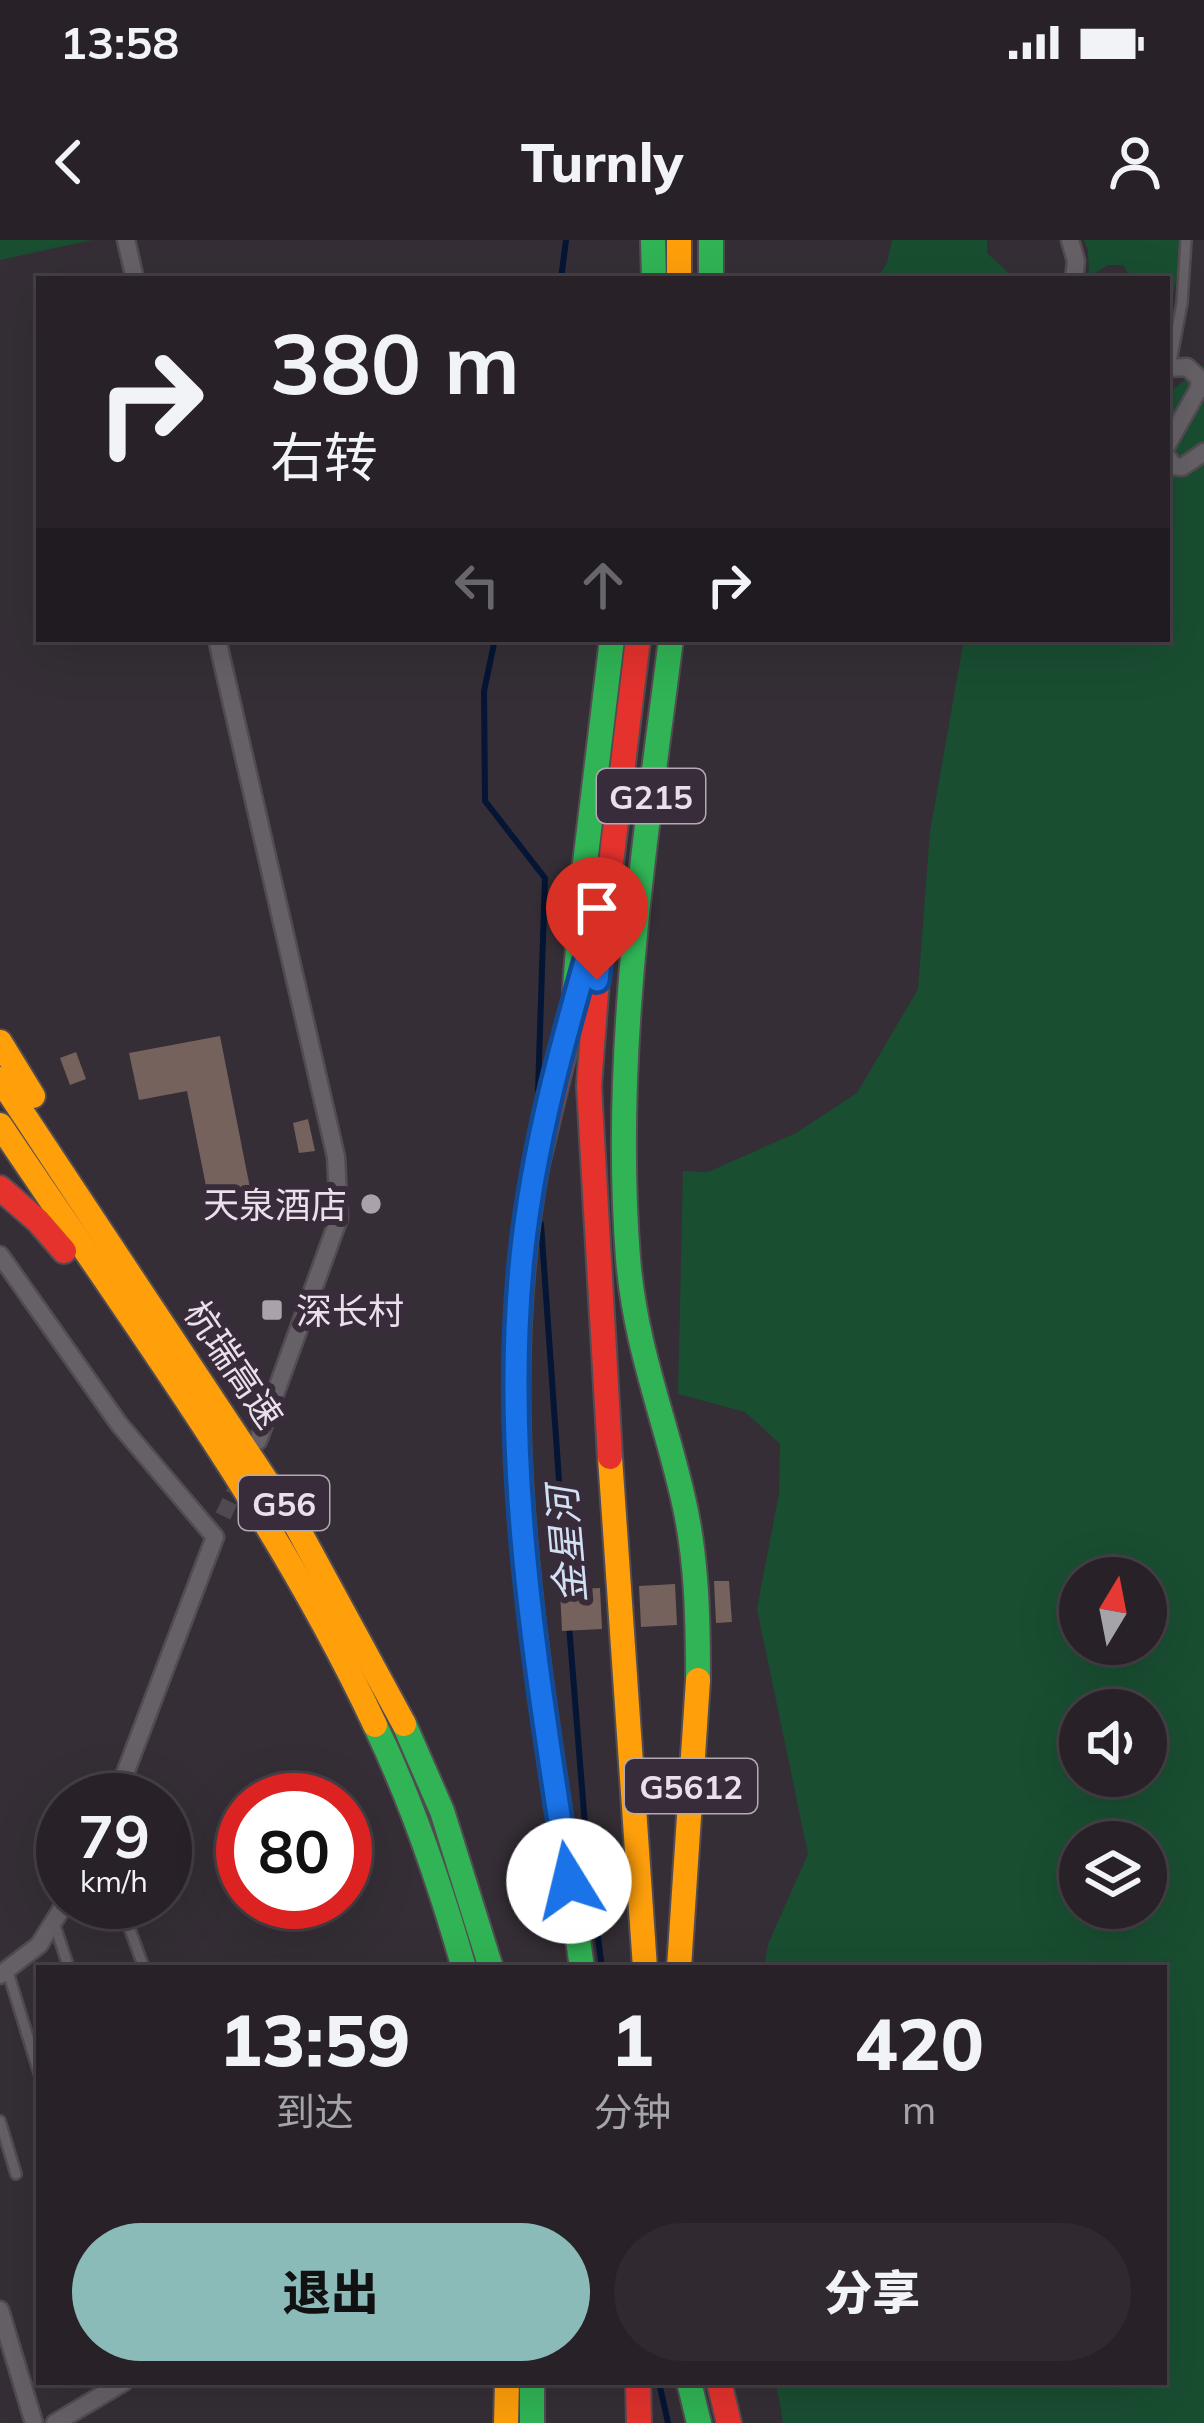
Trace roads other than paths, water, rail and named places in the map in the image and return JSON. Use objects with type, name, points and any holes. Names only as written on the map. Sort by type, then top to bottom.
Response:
[{"type":"main road","points":[[653,240],[654,276]]},
{"type":"main road","points":[[679,240],[679,276]]},
{"type":"main road","points":[[711,240],[711,276]]},
{"type":"main road","points":[[573,1008],[612,642]]},
{"type":"main road","name":"G215","points":[[582,1965],[532,1632],[518,1436],[522,1257],[541,1136],[608,884],[638,642]]},
{"type":"main road","name":"G215","points":[[670,642],[632,954],[624,1096],[628,1256],[637,1332],[689,1529],[695,1604]]},
{"type":"main road","points":[[608,884],[640,886]]},
{"type":"main road","name":"G5612","points":[[608,884],[590,1086],[592,1190],[645,1965]]},
{"type":"main road","points":[[0,1042],[132,1274]]},
{"type":"main road","name":"杭瑞高速","points":[[0,1079],[305,1536],[375,1659],[449,1828],[490,1965]]},
{"type":"main road","name":"杭瑞高速","points":[[0,1125],[283,1549],[352,1670],[416,1815],[463,1965]]},
{"type":"main road","points":[[0,1188],[54,1238],[163,1367]]},
{"type":"main road","name":"G5612","points":[[679,1965],[694,1735],[695,1604]]},
{"type":"main road","points":[[506,2423],[507,2385]]},
{"type":"main road","points":[[532,2385],[532,2423]]},
{"type":"main road","points":[[638,2385],[639,2423]]},
{"type":"main road","points":[[690,2385],[699,2423]]},
{"type":"street","points":[[126,240],[134,276]]},
{"type":"street","points":[[1070,240],[1074,276]]},
{"type":"street","points":[[1170,368],[1192,370],[1200,385],[1170,440]]},
{"type":"street","points":[[1170,461],[1182,467],[1204,452]]},
{"type":"street","points":[[219,642],[336,1157],[339,1218],[258,1441]]},
{"type":"street","points":[[0,1255],[118,1424],[214,1537]]},
{"type":"street","points":[[126,1773],[223,1516]]},
{"type":"street","points":[[3,1972],[38,1945],[50,1929]]},
{"type":"street","points":[[0,2310],[34,2423]]},
{"type":"street","points":[[55,2423],[119,2385]]},
{"type":"lane","points":[[1170,359],[1182,303],[1186,240]]},
{"type":"lane","points":[[56,1929],[68,1965]]},
{"type":"lane","points":[[129,1929],[143,1965]]},
{"type":"lane","points":[[3,1972],[36,2064]]},
{"type":"lane","points":[[0,2121],[16,2174]]},
{"type":"waterway","name":"金星河","points":[[561,276],[566,240]]},
{"type":"waterway","name":"金星河","points":[[494,642],[484,691],[485,801],[545,878],[538,1091]]},
{"type":"waterway","name":"金星河","points":[[541,1224],[567,1594]]},
{"type":"waterway","name":"金星河","points":[[569,1625],[588,1863],[602,1965]]},
{"type":"waterway","name":"金星河","points":[[660,2385],[668,2423]]},
{"type":"tunnel","points":[[223,1516],[240,1480]]},
{"type":"place","name":"天泉酒店","points":[[371,1204]]},
{"type":"place","name":"深长村","points":[[272,1310]]}]
